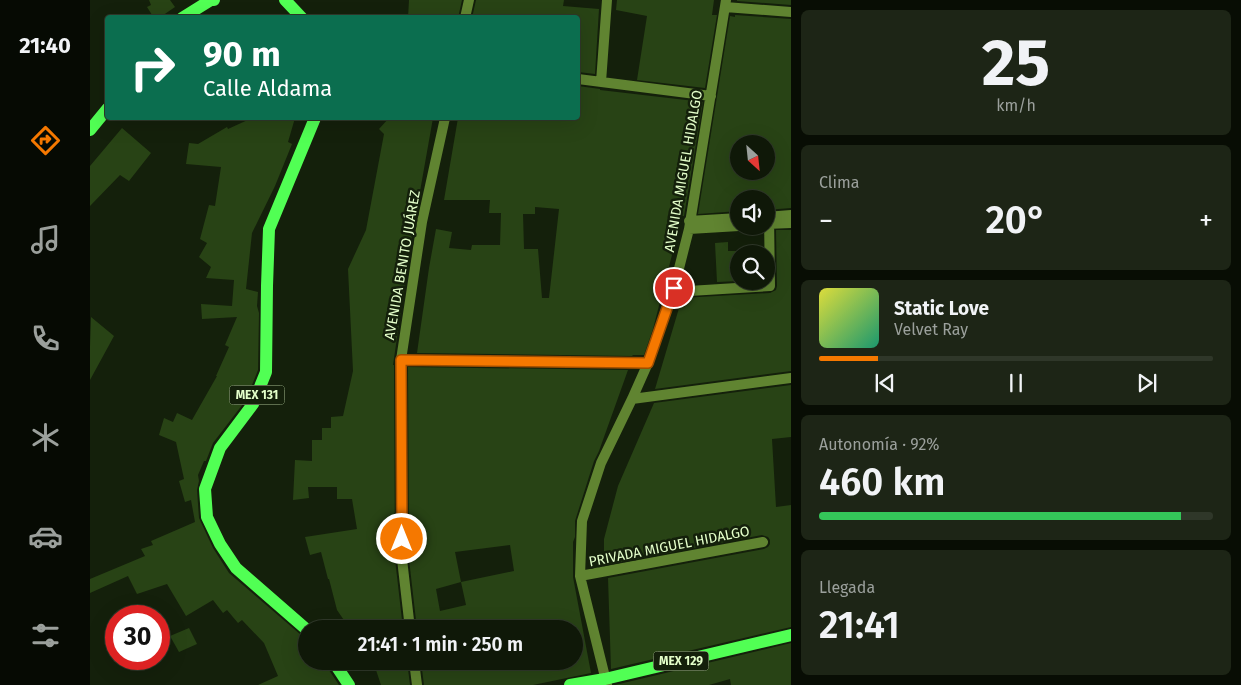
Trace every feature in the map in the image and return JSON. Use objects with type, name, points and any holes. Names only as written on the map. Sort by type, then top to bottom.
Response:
[{"type":"main road","points":[[187,15],[214,0]]},
{"type":"main road","points":[[285,0],[299,15]]},
{"type":"main road","points":[[90,130],[105,112]]},
{"type":"main road","name":"MEX 131","points":[[298,623],[236,568],[220,544],[207,517],[205,489],[220,448],[253,404],[266,372],[270,229],[313,120]]},
{"type":"main road","name":"MEX 129","points":[[570,685],[606,682],[791,635]]},
{"type":"main road","points":[[339,670],[349,685]]},
{"type":"street","points":[[466,15],[468,0]]},
{"type":"street","points":[[601,82],[607,0]]},
{"type":"street","points":[[726,3],[791,12]]},
{"type":"street","name":"AVENIDA MIGUEL HIDALGO","points":[[606,682],[580,576],[582,521],[601,463],[648,363],[673,290],[689,225],[726,3]]},
{"type":"street","points":[[580,78],[711,96]]},
{"type":"street","name":"AVENIDA BENITO JUÁREZ","points":[[409,620],[402,559],[401,360],[422,222],[445,120]]},
{"type":"street","points":[[775,220],[791,215]]},
{"type":"street","points":[[689,225],[730,219]]},
{"type":"street","points":[[775,222],[791,223]]},
{"type":"street","points":[[689,225],[730,226]]},
{"type":"street","points":[[673,290],[730,285]]},
{"type":"street","points":[[401,360],[648,363]]},
{"type":"street","points":[[632,399],[791,378]]},
{"type":"street","name":"PRIVADA MIGUEL HIDALGO","points":[[580,576],[763,542]]},
{"type":"street","points":[[415,670],[417,685]]},
{"type":"building","points":[[149,0],[170,0],[175,7],[163,15],[152,15],[147,7],[151,5]]},
{"type":"building","points":[[409,0],[462,0],[459,15],[408,15]]},
{"type":"building","points":[[476,0],[564,0],[563,6],[599,9],[595,74],[580,72],[580,15],[473,15]]},
{"type":"building","points":[[617,0],[714,0],[712,15],[717,15],[705,88],[637,80],[647,16],[616,10]]},
{"type":"building","points":[[791,0],[791,5],[737,1]]},
{"type":"building","points":[[730,16],[791,19],[791,208],[775,209],[775,190],[730,190],[730,212],[698,214]]},
{"type":"building","points":[[580,86],[703,102],[684,216],[682,216],[653,329],[644,355],[417,353],[436,229],[452,232],[449,248],[471,250],[472,245],[500,245],[501,213],[489,213],[490,200],[444,200],[458,120],[580,120]],"holes":[[[535,207],[559,209],[549,298],[542,298],[538,249],[524,249],[523,214],[535,214]]]},
{"type":"building","points":[[248,120],[294,120],[288,142],[292,144],[275,186],[252,233],[246,289],[258,292],[258,370],[246,400],[213,443],[198,475],[199,518],[213,548],[229,573],[298,632],[298,670],[329,670],[339,685],[258,685],[278,676],[264,643],[242,620],[238,623],[227,610],[223,613],[213,600],[186,616],[167,584],[137,594],[128,576],[90,593],[90,579],[145,556],[141,549],[153,545],[151,541],[195,522],[191,500],[185,502],[179,481],[184,479],[176,442],[159,435],[164,418],[173,422],[177,413],[192,420],[217,376],[229,347],[225,345],[237,317],[202,319],[201,304],[232,306],[234,280],[206,278],[211,267],[199,257],[207,243],[200,239],[209,205],[215,206],[221,167],[186,164],[189,143],[198,144],[227,127],[228,129]]},
{"type":"building","points":[[387,120],[433,120],[411,242],[393,365],[395,559],[402,620],[344,620],[337,610],[321,552],[310,555],[305,537],[357,529],[352,499],[337,499],[337,487],[308,487],[309,498],[293,500],[295,460],[312,461],[312,440],[322,440],[322,428],[331,428],[331,417],[343,416],[353,371],[348,269],[366,230],[384,134],[379,129]]},
{"type":"building","points":[[122,128],[151,153],[129,181],[120,175],[90,206],[90,166]]},
{"type":"building","points":[[776,230],[791,230],[791,371],[655,389],[682,298],[770,293],[776,290]]},
{"type":"building","points":[[728,242],[728,251],[730,251],[730,281],[717,282],[715,243]]},
{"type":"building","points":[[91,317],[114,336],[90,380],[90,346]]},
{"type":"building","points":[[408,367],[628,370],[594,461],[575,521],[573,577],[581,620],[416,620],[409,559]],"holes":[[[510,545],[514,571],[461,582],[455,552]],[[461,582],[466,605],[440,611],[436,589]]]},
{"type":"building","points":[[791,385],[791,437],[772,439],[776,507],[791,505],[791,627],[611,669],[608,578],[764,549],[770,544],[768,537],[762,535],[604,565],[604,539],[618,486],[654,403]]},
{"type":"building","points":[[189,628],[197,644],[179,652],[170,636]]},
{"type":"building","points":[[583,630],[591,673],[533,685],[424,685],[422,670],[583,670]]},
{"type":"building","points":[[791,643],[791,685],[731,685],[730,679],[709,685],[615,685]]},
{"type":"building","points":[[376,670],[408,670],[410,685],[381,685]]},
{"type":"route","points":[[402,539],[401,360],[648,363],[674,288]]}]
